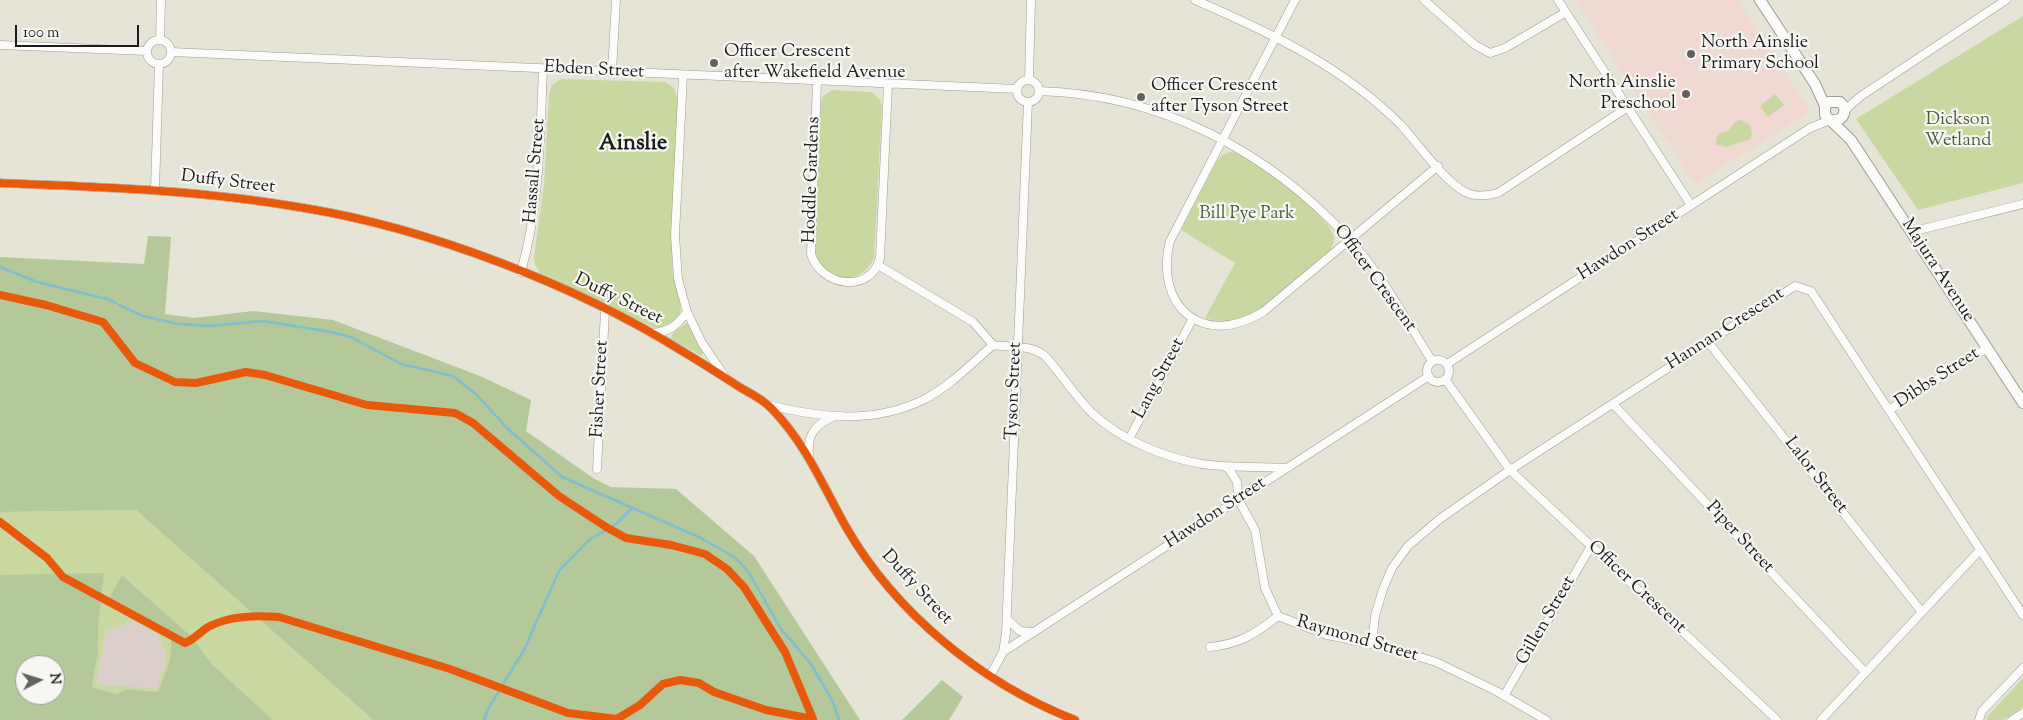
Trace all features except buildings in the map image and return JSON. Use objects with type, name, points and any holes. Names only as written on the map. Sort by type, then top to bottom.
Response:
[{"type":"main road","name":"Majura Avenue","points":[[1760,0],[1815,84],[1828,115],[1851,140],[2023,403]]},
{"type":"main road","name":"Majura Avenue","points":[[1815,84],[1841,106],[1851,140]]},
{"type":"main road","points":[[1829,102],[1841,106],[1840,119],[1828,115],[1829,102]]},
{"type":"street","points":[[160,40],[161,0]]},
{"type":"street","points":[[612,72],[616,0]]},
{"type":"street","points":[[1029,80],[1032,0]]},
{"type":"street","points":[[1194,0],[1276,36],[1338,72],[1397,122],[1438,166],[1466,192],[1482,196],[1498,193],[1628,107]]},
{"type":"street","points":[[1295,0],[1173,234],[1165,258],[1167,281],[1177,303],[1192,320],[1226,326],[1246,322],[1262,312],[1438,166]]},
{"type":"street","points":[[1424,0],[1475,45],[1490,53],[1505,48],[1566,12]]},
{"type":"street","points":[[1558,0],[1691,205]]},
{"type":"street","points":[[1841,106],[1861,96],[2006,0]]},
{"type":"street","points":[[159,64],[149,59],[147,51],[150,45],[160,40]]},
{"type":"street","points":[[159,64],[169,59],[171,52],[168,44],[160,40]]},
{"type":"street","points":[[0,45],[147,51]]},
{"type":"street","name":"Ebden Street","points":[[171,52],[1017,89]]},
{"type":"street","points":[[154,189],[159,64]]},
{"type":"street","name":"Hassall Street","points":[[521,272],[531,238],[537,198],[543,69]]},
{"type":"street","points":[[683,75],[675,258],[678,278],[688,312],[702,343],[727,378]]},
{"type":"street","points":[[1029,80],[1037,85],[1039,91],[1037,98],[1028,102],[1020,98],[1017,89],[1021,83],[1029,80]]},
{"type":"street","name":"Hoddle Gardens","points":[[817,81],[810,244],[813,261],[825,276],[842,282],[859,280],[878,265]]},
{"type":"street","points":[[888,84],[878,265],[973,322],[993,346]]},
{"type":"street","name":"Officer Crescent","points":[[1039,91],[1098,97],[1156,110],[1224,136],[1282,177],[1309,199],[1350,240],[1382,283],[1432,361]]},
{"type":"street","name":"Tyson Street","points":[[990,676],[1003,652],[1007,619],[1016,347],[1028,102]]},
{"type":"street","name":"Hawdon Street","points":[[1447,364],[1828,115]]},
{"type":"street","name":"Duffy Street","points":[[0,183],[154,189],[243,198],[306,208],[360,220],[460,250],[521,272],[654,333],[769,405],[809,456],[847,529],[884,579],[932,631],[990,676],[1026,699],[1075,720]]},
{"type":"street","points":[[1911,232],[2023,204]]},
{"type":"street","name":"Hannan Crescent","points":[[1372,644],[1376,616],[1383,589],[1392,568],[1408,546],[1440,518],[1510,470],[1795,286],[1811,291],[2023,614]]},
{"type":"street","name":"Fisher Street","points":[[597,469],[605,310]]},
{"type":"street","points":[[654,333],[666,332],[675,328],[688,312]]},
{"type":"street","name":"Lang Street","points":[[1129,439],[1192,320]]},
{"type":"street","name":"Lalor Street","points":[[1708,342],[1921,611]]},
{"type":"street","points":[[769,405],[832,417],[879,414],[924,400],[947,385],[993,346],[1029,348],[1041,352],[1094,414],[1129,439],[1172,457],[1203,464],[1286,468]]},
{"type":"street","name":"Dibbs Street","points":[[1889,410],[1987,348]]},
{"type":"street","points":[[1441,360],[1447,364],[1449,372],[1444,379],[1436,381],[1428,376],[1427,368],[1432,361],[1441,360]]},
{"type":"street","name":"Hawdon Street","points":[[1003,652],[1428,376]]},
{"type":"street","name":"Officer Crescent","points":[[1444,379],[1510,470],[1777,720]]},
{"type":"street","name":"Piper Street","points":[[1613,404],[1865,672]]},
{"type":"street","points":[[809,456],[809,438],[813,430],[822,422],[832,417]]},
{"type":"street","name":"Raymond Street","points":[[1221,465],[1229,469],[1236,479],[1238,500],[1255,530],[1265,588],[1278,616],[1327,635],[1372,644],[1436,662],[1504,696],[1546,720]]},
{"type":"street","name":"Gillen Street","points":[[1504,696],[1591,546]]},
{"type":"street","points":[[1820,720],[1980,550]]},
{"type":"street","points":[[1210,647],[1235,643],[1253,636],[1278,616]]},
{"type":"street","points":[[1007,619],[1020,631],[1033,632]]},
{"type":"street","points":[[1979,720],[1982,711],[2023,668]]},
{"type":"street","points":[[2012,720],[2023,713]]},
{"type":"shaded area","name":"North Ainslie Primary School","points":[[1575,0],[1738,0],[1808,108],[1807,114],[1695,184]]},
{"type":"shaded area","points":[[134,620],[159,635],[167,660],[157,690],[96,684],[106,631]]},
{"type":"green space","name":"Dickson Wetland","points":[[2023,16],[2023,183],[1918,210],[1856,119]]},
{"type":"green space","points":[[561,79],[665,82],[674,88],[678,100],[672,265],[681,309],[680,314],[673,323],[655,328],[540,273],[535,265],[534,257],[544,184],[549,94],[552,85]]},
{"type":"green space","points":[[832,90],[872,92],[880,100],[882,106],[874,258],[859,275],[849,278],[840,278],[823,268],[817,259],[814,247],[821,103],[823,96]]},
{"type":"green space","points":[[1775,94],[1784,105],[1768,117],[1760,106]]},
{"type":"green space","points":[[1741,120],[1750,125],[1752,134],[1750,139],[1727,147],[1717,145],[1716,140],[1719,134],[1728,131],[1736,121]]},
{"type":"green space","name":"Bill Pye Park","points":[[1230,152],[1254,162],[1288,187],[1320,216],[1330,228],[1334,241],[1330,250],[1320,261],[1270,302],[1244,319],[1227,322],[1205,318],[1235,263],[1181,230],[1217,161],[1222,155]]},
{"type":"green space","points":[[148,236],[171,237],[165,314],[194,318],[253,311],[333,320],[480,376],[531,400],[526,431],[593,478],[611,487],[676,489],[754,556],[860,720],[373,720],[136,510],[0,512],[0,257],[144,264]]},
{"type":"green space","points":[[687,323],[703,351],[702,356],[670,339],[674,332]]},
{"type":"green space","points":[[136,510],[373,720],[273,720],[213,665],[191,636],[122,575],[109,598],[173,632],[170,660],[158,692],[127,689],[116,694],[92,687],[98,653],[98,628],[50,575],[0,575],[0,512]],"holes":[[[134,621],[159,635],[167,660],[157,689],[96,684],[106,631]]]},
{"type":"green space","points":[[104,573],[98,628],[98,653],[92,687],[116,694],[127,689],[158,692],[170,660],[172,632],[109,598],[122,575],[191,636],[213,665],[273,720],[0,720],[0,575]]},
{"type":"green space","points":[[2023,678],[2023,707],[2003,720],[1987,720],[1988,716]]},
{"type":"green space","points":[[942,680],[963,697],[949,720],[902,720]]},
{"type":"waterway","points":[[0,267],[37,282],[107,299],[116,303]]},
{"type":"waterway","points":[[119,305],[143,316],[178,324],[209,326],[262,321],[326,331],[351,337],[401,364],[453,376],[477,395],[506,427],[562,477],[701,538],[736,558],[749,573],[781,629],[811,664],[833,702],[839,720]]},
{"type":"waterway","points":[[484,720],[488,709],[524,650],[559,571],[589,540],[616,524],[631,509]]},
{"type":"cycle path","points":[[0,183],[190,193],[266,202],[351,217],[450,245],[499,262],[596,304],[682,351],[758,397],[769,406],[795,436],[866,559],[916,617],[945,643],[1007,687],[1075,720]]},
{"type":"cycle path","points":[[0,295],[46,305],[103,322],[135,363],[175,382],[196,383],[246,372],[265,375],[367,405],[455,413],[473,423],[559,496],[606,527],[626,538],[671,545],[705,554],[727,569],[744,587],[785,652],[813,719]]},
{"type":"cycle path","points":[[0,522],[47,558],[63,577],[185,643],[192,640],[208,627],[225,620],[252,616],[279,617],[450,669],[568,713],[617,719],[640,705],[663,684],[680,680],[699,683],[714,692],[766,710],[813,719]]},
{"type":"place","name":"North Ainslie Primary School","points":[[1691,54]]},
{"type":"place","name":"Officer Crescent after Wakefield Avenue","points":[[714,63]]},
{"type":"place","name":"North Ainslie Preschool","points":[[1686,94]]},
{"type":"place","name":"Officer Crescent after Tyson Street","points":[[1141,97]]},
{"type":"district","name":"Ainslie","points":[[633,145]]}]
